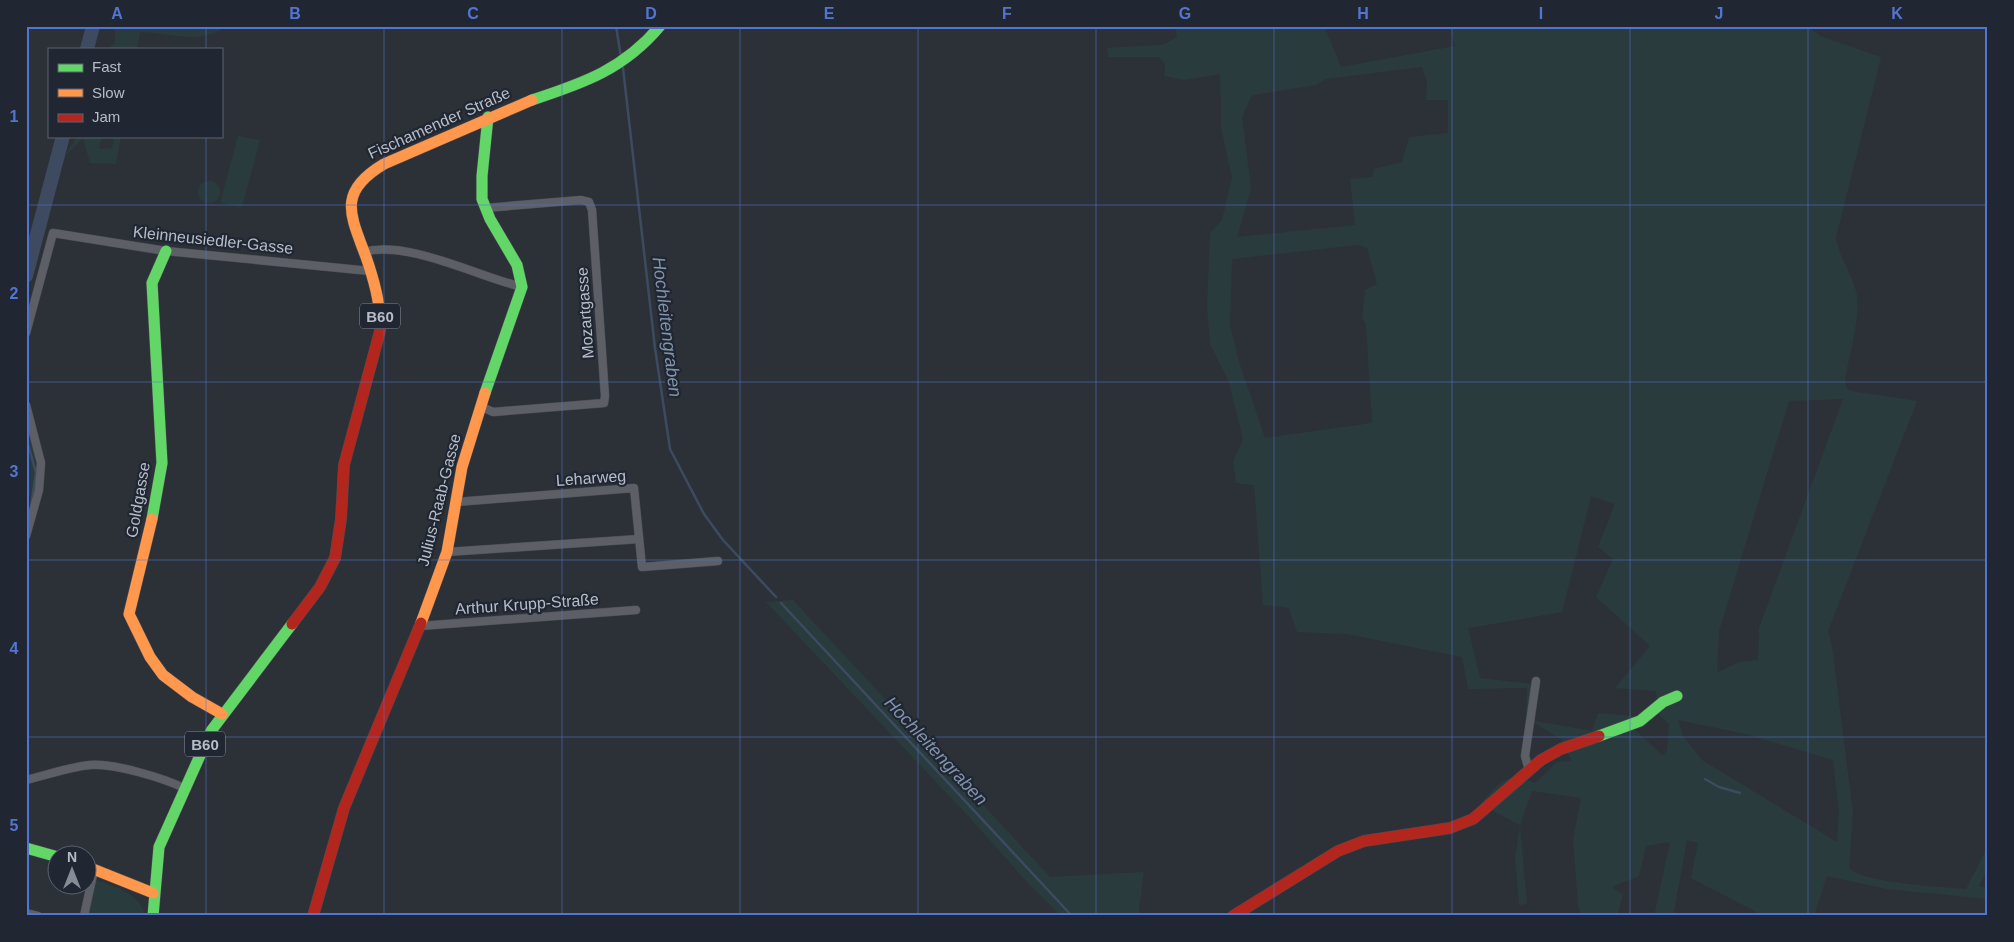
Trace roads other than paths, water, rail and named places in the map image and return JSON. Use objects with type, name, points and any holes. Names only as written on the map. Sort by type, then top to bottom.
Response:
[{"type":"street","name":"Fischamender Straße","points":[[222,714],[320,587],[334,558],[342,519],[340,493],[344,465],[380,332],[381,310],[378,293],[351,218],[349,205],[358,182],[384,164],[488,117],[588,81],[621,64],[644,46],[660,26]]},
{"type":"street","name":"Julius-Raab-Gasse","points":[[313,916],[344,808],[420,626],[447,552],[462,467],[480,406],[522,287],[521,273],[517,261],[485,208],[482,190],[488,117]]},
{"type":"street","name":"Mozartgasse","points":[[480,406],[492,412],[585,405],[604,403],[605,396],[592,210],[589,202],[581,200],[485,208]]},
{"type":"street","name":"Kleinneusiedler-Gasse","points":[[26,333],[52,233],[166,251],[370,270]]},
{"type":"street","points":[[363,252],[385,249],[440,260],[499,282],[522,287]]},
{"type":"street","name":"Goldgasse","points":[[166,251],[152,283],[162,419],[162,463],[150,534],[129,614],[150,657],[163,675],[192,697],[222,714]]},
{"type":"street","points":[[26,405],[41,463],[39,490],[26,536]]},
{"type":"street","name":"Leharweg","points":[[456,502],[634,488],[642,567],[718,561]]},
{"type":"street","points":[[447,552],[639,539]]},
{"type":"street","name":"Arthur Krupp-Straße","points":[[420,626],[636,610]]},
{"type":"street","points":[[1529,770],[1526,756],[1536,681]]},
{"type":"street","points":[[1233,916],[1338,851],[1364,841],[1450,828],[1473,819],[1529,770],[1561,748],[1640,721],[1663,702],[1677,696]]},
{"type":"street","name":"B60","points":[[153,916],[153,893],[159,848],[184,788],[211,731],[222,714]]},
{"type":"street","points":[[26,780],[97,765],[169,781],[184,788]]},
{"type":"street","points":[[26,848],[48,854]]},
{"type":"street","points":[[98,871],[153,893]]},
{"type":"street","points":[[84,916],[87,894]]},
{"type":"street","points":[[26,913],[38,916]]},
{"type":"waterway","points":[[87,48],[93,26]]},
{"type":"waterway","name":"Hochleitengraben","points":[[616,26],[621,57]]},
{"type":"waterway","name":"Hochleitengraben","points":[[623,68],[655,348],[670,449],[704,514],[723,540],[776,597]]},
{"type":"waterway","points":[[26,276],[62,138]]},
{"type":"waterway","points":[[26,437],[36,473],[31,505]]},
{"type":"waterway","name":"Hochleitengraben","points":[[781,603],[1072,916]]},
{"type":"waterway","points":[[1705,779],[1719,787],[1740,793]]}]
